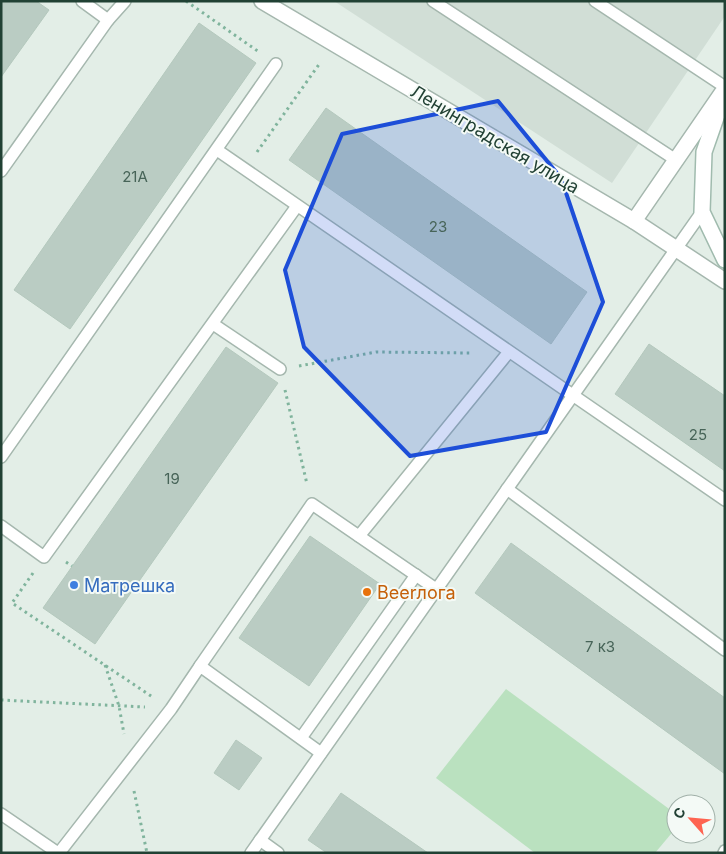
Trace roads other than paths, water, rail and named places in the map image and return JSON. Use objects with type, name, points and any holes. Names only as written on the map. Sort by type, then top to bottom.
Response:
[{"type":"street","name":"Ленинградская улица","points":[[262,1],[634,222],[725,281]]},
{"type":"street","points":[[634,222],[725,90]]},
{"type":"street","points":[[725,90],[704,152],[702,212],[725,260]]},
{"type":"lane","points":[[82,1],[108,20]]},
{"type":"lane","points":[[1,171],[108,20],[125,1]]},
{"type":"lane","points":[[433,1],[676,160]]},
{"type":"lane","points":[[595,1],[725,90]]},
{"type":"lane","points":[[1,457],[276,64]]},
{"type":"lane","points":[[217,150],[508,353],[725,500]]},
{"type":"lane","points":[[1,526],[44,557],[297,206]]},
{"type":"lane","points":[[251,853],[702,212]]},
{"type":"lane","points":[[212,324],[280,369]]},
{"type":"lane","points":[[359,536],[508,353]]},
{"type":"lane","points":[[507,489],[725,650]]},
{"type":"lane","points":[[1,814],[59,853],[171,709],[312,504],[436,589]]},
{"type":"lane","points":[[301,738],[416,575]]},
{"type":"lane","points":[[200,666],[321,753]]},
{"type":"lane","points":[[260,840],[278,853]]},
{"type":"place","name":"Матрешка","points":[[74,585]]},
{"type":"place","name":"Beerлога","points":[[367,592]]}]
